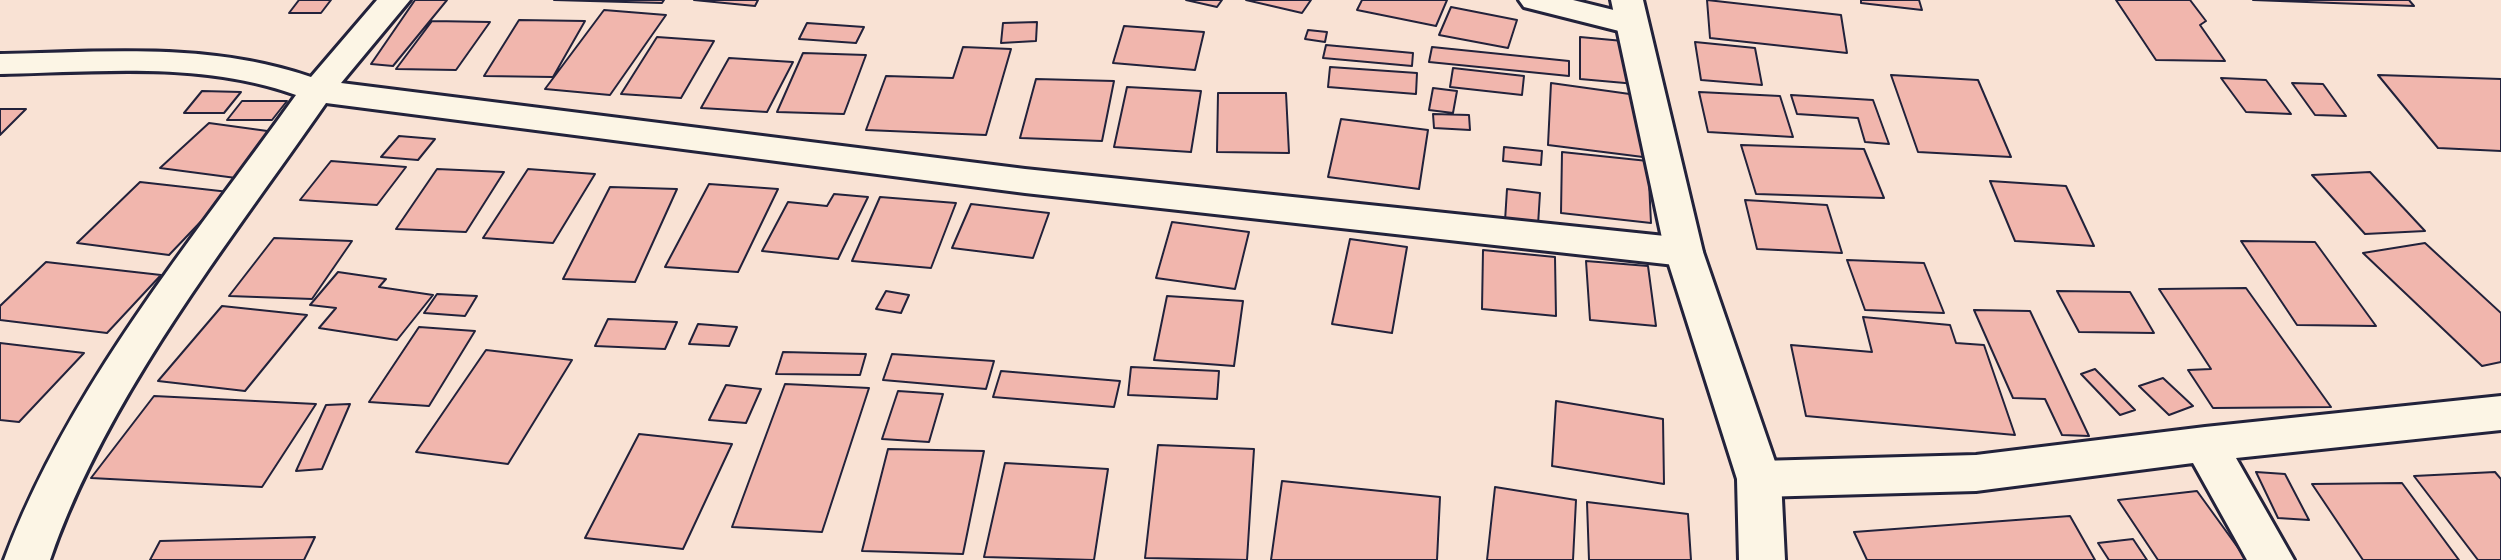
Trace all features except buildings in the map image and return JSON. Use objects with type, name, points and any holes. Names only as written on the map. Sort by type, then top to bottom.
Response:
[{"type":"street","points":[[32,546],[98,407],[152,323],[317,91],[394,0]]},
{"type":"street","points":[[1535,0],[1629,12],[1684,252],[1759,480],[1762,560]]},
{"type":"street","points":[[0,64],[137,62],[243,68],[286,78],[317,91],[1025,181],[1684,252]]},
{"type":"street","points":[[1759,480],[1976,473],[2205,443],[2501,413]]},
{"type":"street","points":[[2205,443],[2271,560]]}]
